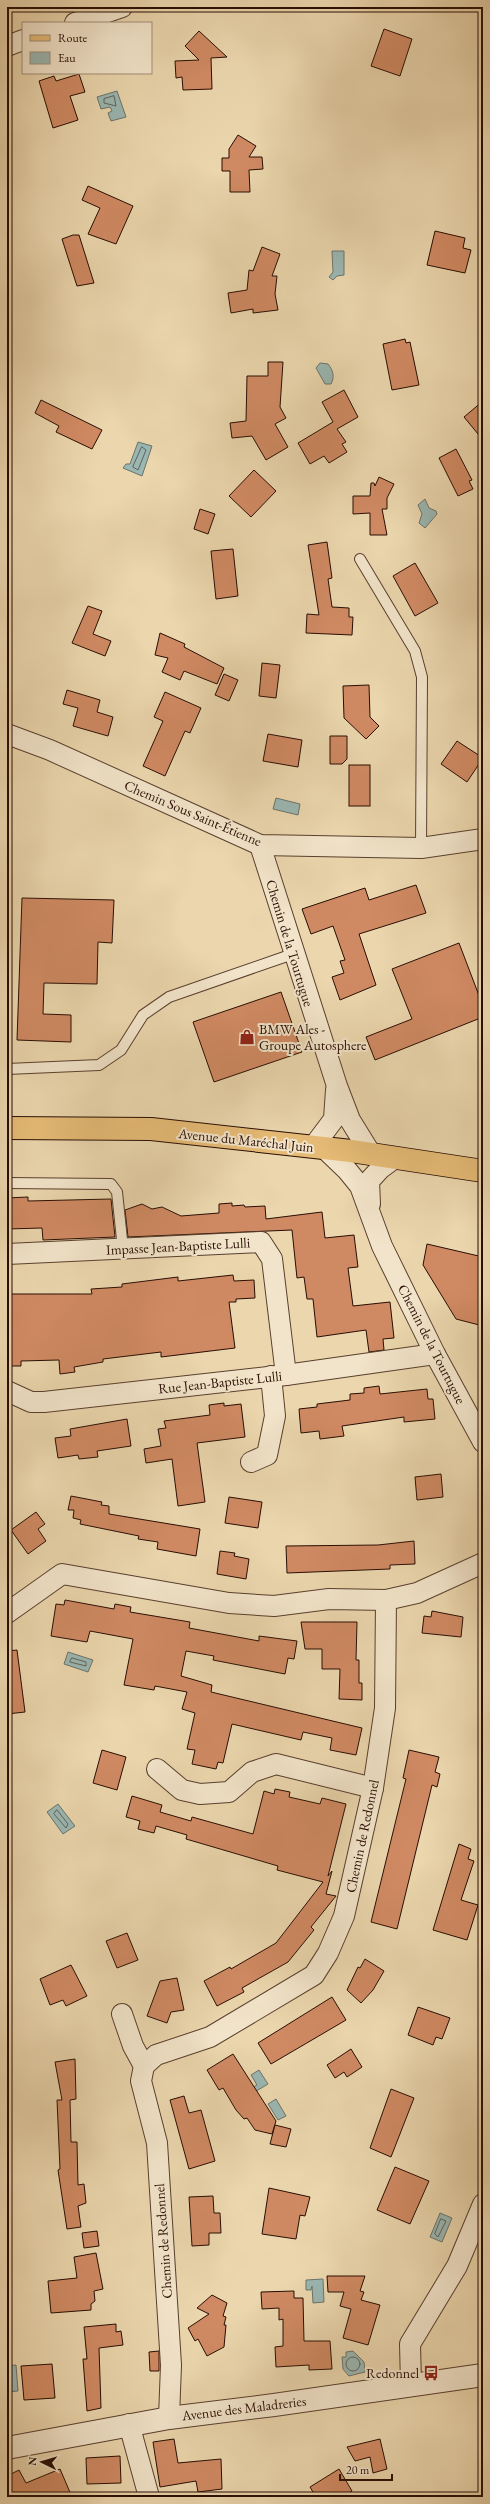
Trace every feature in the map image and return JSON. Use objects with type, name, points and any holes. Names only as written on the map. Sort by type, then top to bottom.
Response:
[{"type":"main road","name":"Avenue du Maréchal Juin","points":[[7,1128],[151,1129],[371,1154],[483,1171]]},
{"type":"street","points":[[78,22],[122,7]]},
{"type":"street","points":[[7,46],[22,40]]},
{"type":"street","name":"Chemin Sous Saint-Étienne","points":[[7,734],[50,750],[260,844],[421,848],[483,839]]},
{"type":"street","name":"Chemin de la Tourtugue","points":[[260,844],[293,954],[337,1086],[350,1120],[371,1154]]},
{"type":"street","name":"Chemin de la Tourtugue","points":[[337,1086],[334,1119],[318,1148],[347,1170],[360,1186],[382,1246],[435,1354],[483,1442]]},
{"type":"street","name":"Chemin de la Tourtugue","points":[[382,1246],[370,1207],[369,1181],[380,1169],[395,1158]]},
{"type":"street","name":"Impasse Jean-Baptiste Lulli","points":[[7,1254],[123,1250],[261,1242],[272,1259],[278,1375]]},
{"type":"street","name":"Rue Jean-Baptiste Lulli","points":[[7,1391],[31,1402],[44,1402],[278,1375],[435,1354]]},
{"type":"street","points":[[251,1462],[267,1455],[275,1416],[278,1375]]},
{"type":"street","points":[[7,1613],[62,1574],[229,1603],[274,1606],[330,1599],[386,1600],[417,1593],[483,1563]]},
{"type":"street","name":"Chemin de Redonnel","points":[[169,2418],[171,2365],[157,2143],[142,2081],[144,2066],[156,2055],[210,2036],[314,1975],[328,1953],[344,1916],[373,1788],[385,1708],[386,1600]]},
{"type":"street","points":[[157,1769],[182,1790],[200,1794],[230,1792],[252,1772],[276,1764],[373,1788]]},
{"type":"street","points":[[122,2014],[133,2046],[144,2066]]},
{"type":"street","points":[[411,2384],[410,2344],[457,2266],[483,2204]]},
{"type":"street","name":"Avenue des Maladreries","points":[[7,2448],[130,2424],[483,2374]]},
{"type":"street","points":[[130,2424],[149,2497]]},
{"type":"lane","points":[[360,559],[415,651],[422,677],[421,848]]},
{"type":"lane","points":[[7,1070],[99,1065],[121,1050],[143,1015],[169,997],[293,954]]},
{"type":"lane","points":[[7,1183],[111,1184],[117,1192],[123,1250]]},
{"type":"water","points":[[117,91],[126,117],[111,121],[108,113],[112,111],[110,107],[101,109],[97,97]]},
{"type":"water","points":[[332,251],[344,251],[344,275],[337,276],[333,280],[329,277],[333,272]]},
{"type":"water","points":[[320,363],[328,364],[331,369],[333,376],[331,384],[325,384],[316,368]]},
{"type":"water","points":[[138,442],[152,446],[142,476],[123,468],[126,464],[130,464]]},
{"type":"water","points":[[425,499],[429,508],[436,511],[437,514],[425,528],[419,523],[422,514],[418,505]]},
{"type":"water","points":[[276,798],[300,804],[298,815],[273,809]]},
{"type":"water","points":[[68,1652],[93,1660],[88,1672],[64,1664]]},
{"type":"water","points":[[58,1804],[75,1826],[63,1834],[47,1812]]},
{"type":"water","points":[[259,2070],[268,2084],[253,2093],[251,2088],[257,2085],[251,2075]]},
{"type":"water","points":[[276,2099],[286,2116],[278,2120],[268,2104]]},
{"type":"water","points":[[440,2213],[452,2218],[442,2242],[430,2237]]},
{"type":"water","points":[[323,2279],[324,2302],[313,2303],[312,2286],[311,2290],[306,2290],[306,2280]]},
{"type":"water","points":[[353,2351],[364,2362],[365,2372],[349,2376],[343,2369],[342,2357],[346,2357],[346,2352]]},
{"type":"water","points":[[16,2365],[18,2391],[7,2392],[7,2366]]},
{"type":"building","points":[[384,29],[412,39],[400,76],[371,66]]},
{"type":"building","points":[[199,31],[227,57],[211,58],[212,89],[183,90],[182,77],[176,78],[175,61],[199,60],[185,46]]},
{"type":"building","points":[[79,74],[85,92],[70,96],[78,120],[53,128],[39,81],[54,76],[56,81]]},
{"type":"building","points":[[238,135],[256,146],[249,157],[262,157],[263,169],[249,170],[250,192],[230,192],[230,171],[222,171],[222,158],[229,158],[229,149]]},
{"type":"building","points":[[88,186],[133,206],[116,244],[88,234],[100,208],[82,200]]},
{"type":"building","points":[[435,231],[465,238],[463,248],[471,250],[465,273],[427,265]]},
{"type":"building","points":[[73,235],[79,235],[94,283],[77,286],[62,239]]},
{"type":"building","points":[[262,247],[280,254],[272,276],[277,276],[275,294],[278,310],[253,313],[253,309],[231,313],[228,293],[247,290],[249,270],[253,271]]},
{"type":"building","points":[[405,339],[406,343],[410,342],[419,385],[392,390],[383,344]]},
{"type":"building","points":[[268,362],[283,362],[280,407],[286,418],[275,424],[288,447],[266,460],[252,436],[232,438],[230,423],[246,421],[247,376],[268,376]]},
{"type":"building","points":[[344,390],[358,417],[337,429],[346,442],[342,444],[347,452],[329,463],[324,456],[310,464],[298,443],[333,422],[322,402]]},
{"type":"building","points":[[41,400],[102,430],[92,449],[56,432],[59,426],[35,413]]},
{"type":"building","points":[[483,401],[483,440],[464,417]]},
{"type":"building","points":[[456,449],[472,480],[469,481],[473,489],[458,496],[439,458]]},
{"type":"building","points":[[254,470],[276,491],[251,517],[229,496]]},
{"type":"building","points":[[379,477],[394,484],[387,498],[387,509],[382,509],[387,535],[370,535],[370,513],[353,514],[353,496],[370,496],[371,483],[374,483],[375,486]]},
{"type":"building","points":[[200,509],[215,514],[208,534],[194,529]]},
{"type":"building","points":[[327,542],[332,578],[328,579],[332,607],[349,608],[349,617],[353,617],[352,635],[306,633],[307,614],[319,615],[308,545]]},
{"type":"building","points":[[233,549],[238,596],[216,599],[211,551]]},
{"type":"building","points":[[415,563],[438,603],[415,616],[393,576]]},
{"type":"building","points":[[88,606],[102,611],[93,634],[111,641],[105,656],[72,643]]},
{"type":"building","points":[[160,633],[185,644],[184,647],[224,668],[217,684],[184,671],[180,680],[162,672],[168,658],[155,655]]},
{"type":"building","points":[[262,663],[280,665],[276,698],[259,696]]},
{"type":"building","points":[[224,674],[238,680],[229,701],[215,695]]},
{"type":"building","points":[[369,685],[370,717],[379,726],[366,739],[344,718],[343,686]]},
{"type":"building","points":[[67,690],[100,700],[97,712],[113,717],[108,736],[73,726],[78,708],[63,704]]},
{"type":"building","points":[[165,692],[201,708],[190,733],[185,731],[165,776],[143,766],[163,721],[154,717]]},
{"type":"building","points":[[268,734],[302,740],[298,767],[263,761]]},
{"type":"building","points":[[330,736],[347,736],[347,759],[342,764],[330,764]]},
{"type":"building","points":[[457,741],[483,758],[467,782],[441,764]]},
{"type":"building","points":[[349,765],[370,765],[370,806],[349,806]]},
{"type":"building","points":[[416,885],[426,913],[359,934],[376,985],[340,1000],[332,977],[344,973],[340,961],[345,960],[333,926],[311,934],[302,909],[365,888],[369,900]]},
{"type":"building","points":[[22,898],[114,900],[112,943],[98,942],[97,984],[44,983],[43,1014],[71,1015],[71,1042],[17,1040]]},
{"type":"building","points":[[459,943],[483,1006],[483,1017],[375,1060],[366,1037],[412,1019],[392,969]]},
{"type":"building","name":"BMW Ales - Groupe Autosphere","points":[[281,992],[302,1052],[214,1082],[193,1022]]},
{"type":"building","points":[[28,1197],[28,1201],[111,1199],[115,1237],[43,1240],[42,1228],[7,1229],[7,1198]]},
{"type":"building","points":[[232,1203],[232,1206],[265,1206],[266,1219],[322,1212],[325,1238],[354,1235],[358,1267],[348,1268],[353,1306],[390,1302],[394,1338],[383,1339],[384,1350],[369,1352],[366,1330],[317,1337],[313,1299],[307,1299],[304,1277],[297,1278],[292,1230],[128,1237],[125,1210],[142,1204],[152,1209],[162,1207],[181,1216],[219,1213],[219,1204]]},
{"type":"building","points":[[427,1244],[483,1257],[483,1326],[456,1319],[423,1265]]},
{"type":"building","points":[[233,1275],[234,1281],[254,1280],[255,1298],[236,1299],[236,1302],[229,1302],[235,1348],[161,1357],[161,1352],[103,1359],[103,1362],[74,1367],[75,1372],[60,1374],[59,1360],[21,1361],[21,1366],[7,1366],[7,1294],[92,1294],[91,1289],[122,1287],[122,1284],[178,1277],[178,1281]]},
{"type":"building","points":[[379,1386],[380,1394],[427,1389],[428,1399],[433,1399],[435,1419],[404,1422],[404,1417],[342,1426],[344,1436],[320,1439],[319,1431],[301,1433],[299,1409],[317,1407],[317,1404],[350,1400],[350,1394],[364,1393],[364,1388]]},
{"type":"building","points":[[224,1403],[224,1406],[241,1404],[245,1437],[197,1443],[205,1502],[178,1506],[172,1459],[146,1463],[144,1449],[161,1446],[158,1429],[166,1428],[164,1421],[210,1415],[209,1405]]},
{"type":"building","points":[[127,1419],[131,1446],[97,1451],[98,1457],[79,1459],[78,1455],[58,1458],[55,1438],[71,1436],[70,1429]]},
{"type":"building","points":[[441,1474],[443,1497],[417,1500],[415,1477]]},
{"type":"building","points":[[71,1496],[102,1502],[101,1505],[109,1506],[109,1514],[200,1529],[196,1556],[157,1549],[158,1542],[138,1539],[139,1536],[80,1524],[81,1520],[73,1518],[74,1510],[68,1510]]},
{"type":"building","points":[[229,1497],[262,1502],[258,1528],[225,1523]]},
{"type":"building","points":[[36,1512],[45,1524],[38,1529],[46,1541],[28,1554],[11,1530]]},
{"type":"building","points":[[414,1541],[415,1564],[390,1565],[390,1569],[287,1573],[286,1546],[378,1545]]},
{"type":"building","points":[[220,1551],[235,1553],[234,1556],[249,1559],[246,1579],[217,1574]]},
{"type":"building","points":[[65,1600],[114,1609],[115,1604],[131,1607],[130,1612],[190,1622],[189,1628],[259,1641],[259,1636],[297,1641],[294,1659],[288,1658],[285,1674],[213,1660],[214,1656],[186,1651],[181,1676],[212,1685],[211,1692],[362,1728],[356,1755],[330,1750],[332,1738],[303,1732],[301,1740],[232,1724],[223,1763],[218,1762],[216,1769],[192,1764],[195,1750],[187,1749],[195,1713],[182,1709],[187,1692],[155,1686],[154,1690],[124,1685],[133,1639],[90,1631],[87,1642],[51,1636],[56,1604],[64,1605]]},
{"type":"building","points":[[432,1611],[463,1617],[461,1637],[422,1633],[424,1616],[431,1617]]},
{"type":"building","points":[[301,1622],[357,1622],[356,1660],[359,1660],[359,1683],[362,1683],[362,1700],[339,1699],[340,1669],[322,1669],[322,1649],[305,1649]]},
{"type":"building","points":[[17,1650],[25,1712],[7,1714],[7,1651]]},
{"type":"building","points":[[102,1750],[126,1757],[117,1790],[93,1783]]},
{"type":"building","points":[[409,1750],[439,1757],[435,1772],[440,1774],[437,1787],[432,1785],[397,1929],[371,1922],[406,1779],[403,1778]]},
{"type":"building","points":[[275,1789],[290,1792],[289,1797],[320,1804],[322,1798],[346,1804],[328,1876],[332,1871],[326,1894],[336,1896],[311,1927],[314,1930],[288,1962],[242,1988],[244,1992],[217,2006],[204,1981],[230,1967],[231,1969],[276,1943],[323,1882],[277,1870],[278,1866],[186,1839],[187,1835],[156,1826],[154,1833],[138,1829],[140,1821],[126,1817],[132,1796],[162,1805],[160,1812],[191,1821],[192,1817],[253,1834],[264,1791],[274,1794]]},
{"type":"building","points":[[459,1844],[471,1849],[468,1859],[474,1861],[461,1900],[478,1905],[467,1940],[433,1930]]},
{"type":"building","points":[[127,1933],[138,1960],[117,1968],[106,1941]]},
{"type":"building","points":[[365,1959],[384,1971],[373,1990],[361,2003],[347,1990],[358,1967],[360,1968]]},
{"type":"building","points":[[71,1965],[87,1996],[66,2006],[63,2000],[50,2005],[40,1979]]},
{"type":"building","points":[[177,1978],[184,2010],[171,2012],[167,2023],[147,2016],[160,1981]]},
{"type":"building","points":[[332,1997],[346,2020],[271,2064],[258,2043]]},
{"type":"building","points":[[418,2007],[450,2018],[442,2039],[436,2037],[433,2045],[408,2035]]},
{"type":"building","points":[[351,2049],[362,2067],[347,2077],[344,2072],[335,2078],[327,2065]]},
{"type":"building","points":[[233,2054],[276,2121],[272,2134],[255,2130],[247,2118],[244,2119],[236,2110],[223,2088],[219,2090],[207,2070]]},
{"type":"building","points":[[75,2059],[76,2099],[70,2100],[71,2142],[77,2142],[78,2185],[84,2184],[86,2203],[78,2206],[81,2227],[67,2229],[58,2170],[60,2169],[57,2100],[62,2100],[55,2062]]},
{"type":"building","points":[[391,2089],[414,2098],[391,2157],[370,2148]]},
{"type":"building","points":[[184,2096],[189,2113],[201,2110],[215,2161],[189,2169],[170,2100]]},
{"type":"building","points":[[275,2125],[291,2129],[286,2147],[270,2144]]},
{"type":"building","points":[[395,2167],[429,2181],[410,2224],[377,2210]]},
{"type":"building","points":[[269,2188],[310,2197],[305,2216],[300,2215],[296,2239],[262,2234]]},
{"type":"building","points":[[213,2196],[214,2213],[220,2213],[221,2233],[209,2233],[209,2245],[192,2246],[189,2197]]},
{"type":"building","points":[[97,2231],[99,2246],[84,2248],[82,2233]]},
{"type":"building","points":[[96,2253],[103,2289],[94,2291],[95,2301],[91,2304],[91,2310],[51,2313],[48,2281],[77,2278],[74,2257]]},
{"type":"building","points":[[327,2276],[365,2276],[360,2291],[364,2292],[361,2300],[380,2305],[368,2345],[343,2338],[351,2309],[340,2306],[344,2292],[328,2292]]},
{"type":"building","points":[[294,2291],[294,2298],[303,2298],[304,2341],[330,2341],[332,2369],[309,2370],[309,2365],[276,2367],[275,2347],[283,2346],[283,2319],[279,2320],[279,2308],[262,2309],[261,2292]]},
{"type":"building","points":[[212,2295],[227,2303],[223,2316],[226,2317],[224,2325],[226,2325],[224,2347],[207,2356],[198,2339],[195,2341],[188,2328],[209,2314],[197,2308]]},
{"type":"building","points":[[116,2324],[116,2332],[121,2331],[123,2345],[99,2348],[101,2408],[87,2411],[83,2359],[87,2359],[84,2327]]},
{"type":"building","points":[[159,2351],[159,2371],[150,2371],[149,2352]]},
{"type":"building","points":[[52,2364],[55,2398],[24,2400],[21,2366]]},
{"type":"building","points":[[174,2439],[178,2463],[221,2459],[222,2489],[198,2492],[196,2481],[160,2487],[153,2442]]},
{"type":"building","points":[[380,2439],[387,2469],[373,2473],[370,2457],[355,2461],[347,2447]]},
{"type":"building","points":[[120,2456],[121,2483],[87,2484],[86,2458]]},
{"type":"building","points":[[60,2469],[72,2497],[7,2497],[7,2476],[19,2470],[26,2483]]},
{"type":"building","points":[[339,2469],[352,2491],[341,2497],[316,2497],[310,2487]]},
{"type":"place","name":"BMW Ales - Groupe Autosphere","points":[[247,1037]]},
{"type":"place","name":"Redonnel","points":[[431,2373]]}]
